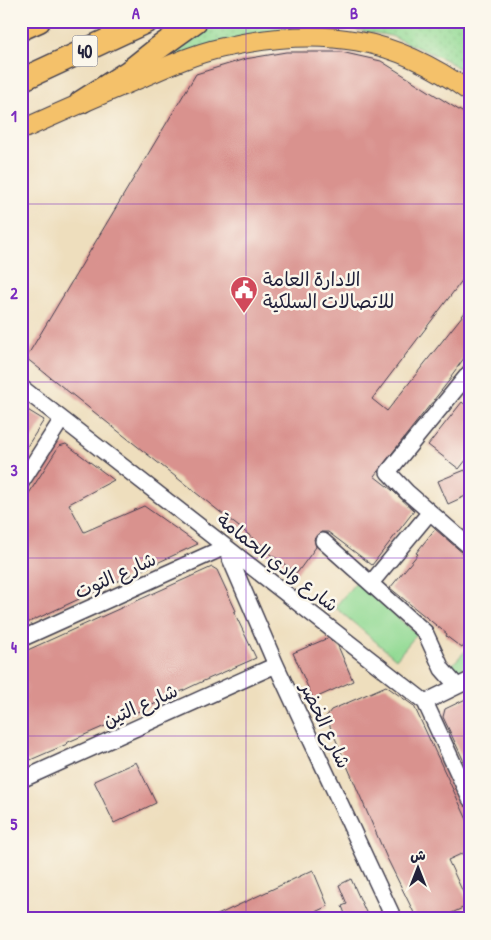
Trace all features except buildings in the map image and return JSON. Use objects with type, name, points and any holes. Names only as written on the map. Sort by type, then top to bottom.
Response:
[{"type":"highway","points":[[21,29],[39,21]]},
{"type":"highway","name":"40","points":[[21,80],[148,21]]},
{"type":"highway","points":[[81,102],[128,72],[196,21]]},
{"type":"main road","points":[[21,130],[81,102],[174,64],[219,49],[286,38],[325,38],[357,41],[384,48],[406,56],[444,75],[470,92]]},
{"type":"street","points":[[470,372],[388,472],[407,492],[470,547]]},
{"type":"street","name":"شارع وادي الحمامة","points":[[21,387],[426,702],[469,797]]},
{"type":"street","points":[[21,483],[62,419]]},
{"type":"street","points":[[371,583],[430,512]]},
{"type":"street","points":[[323,541],[425,632],[442,669],[463,683],[426,702]]},
{"type":"street","name":"شارع التوت","points":[[21,639],[225,547]]},
{"type":"street","name":"شارع الخضر","points":[[225,547],[276,666],[394,919]]},
{"type":"street","name":"شارع التين","points":[[21,780],[276,666]]},
{"type":"green space","points":[[161,21],[470,21],[470,75],[444,59],[391,36],[347,28],[300,29],[172,56]]},
{"type":"green space","points":[[356,582],[417,634],[396,659],[335,607]]},
{"type":"green space","points":[[470,646],[470,669],[458,674],[451,666]]},
{"type":"place","name":"الادارة العامة للاتصالات السلكية","points":[[244,314]]}]
